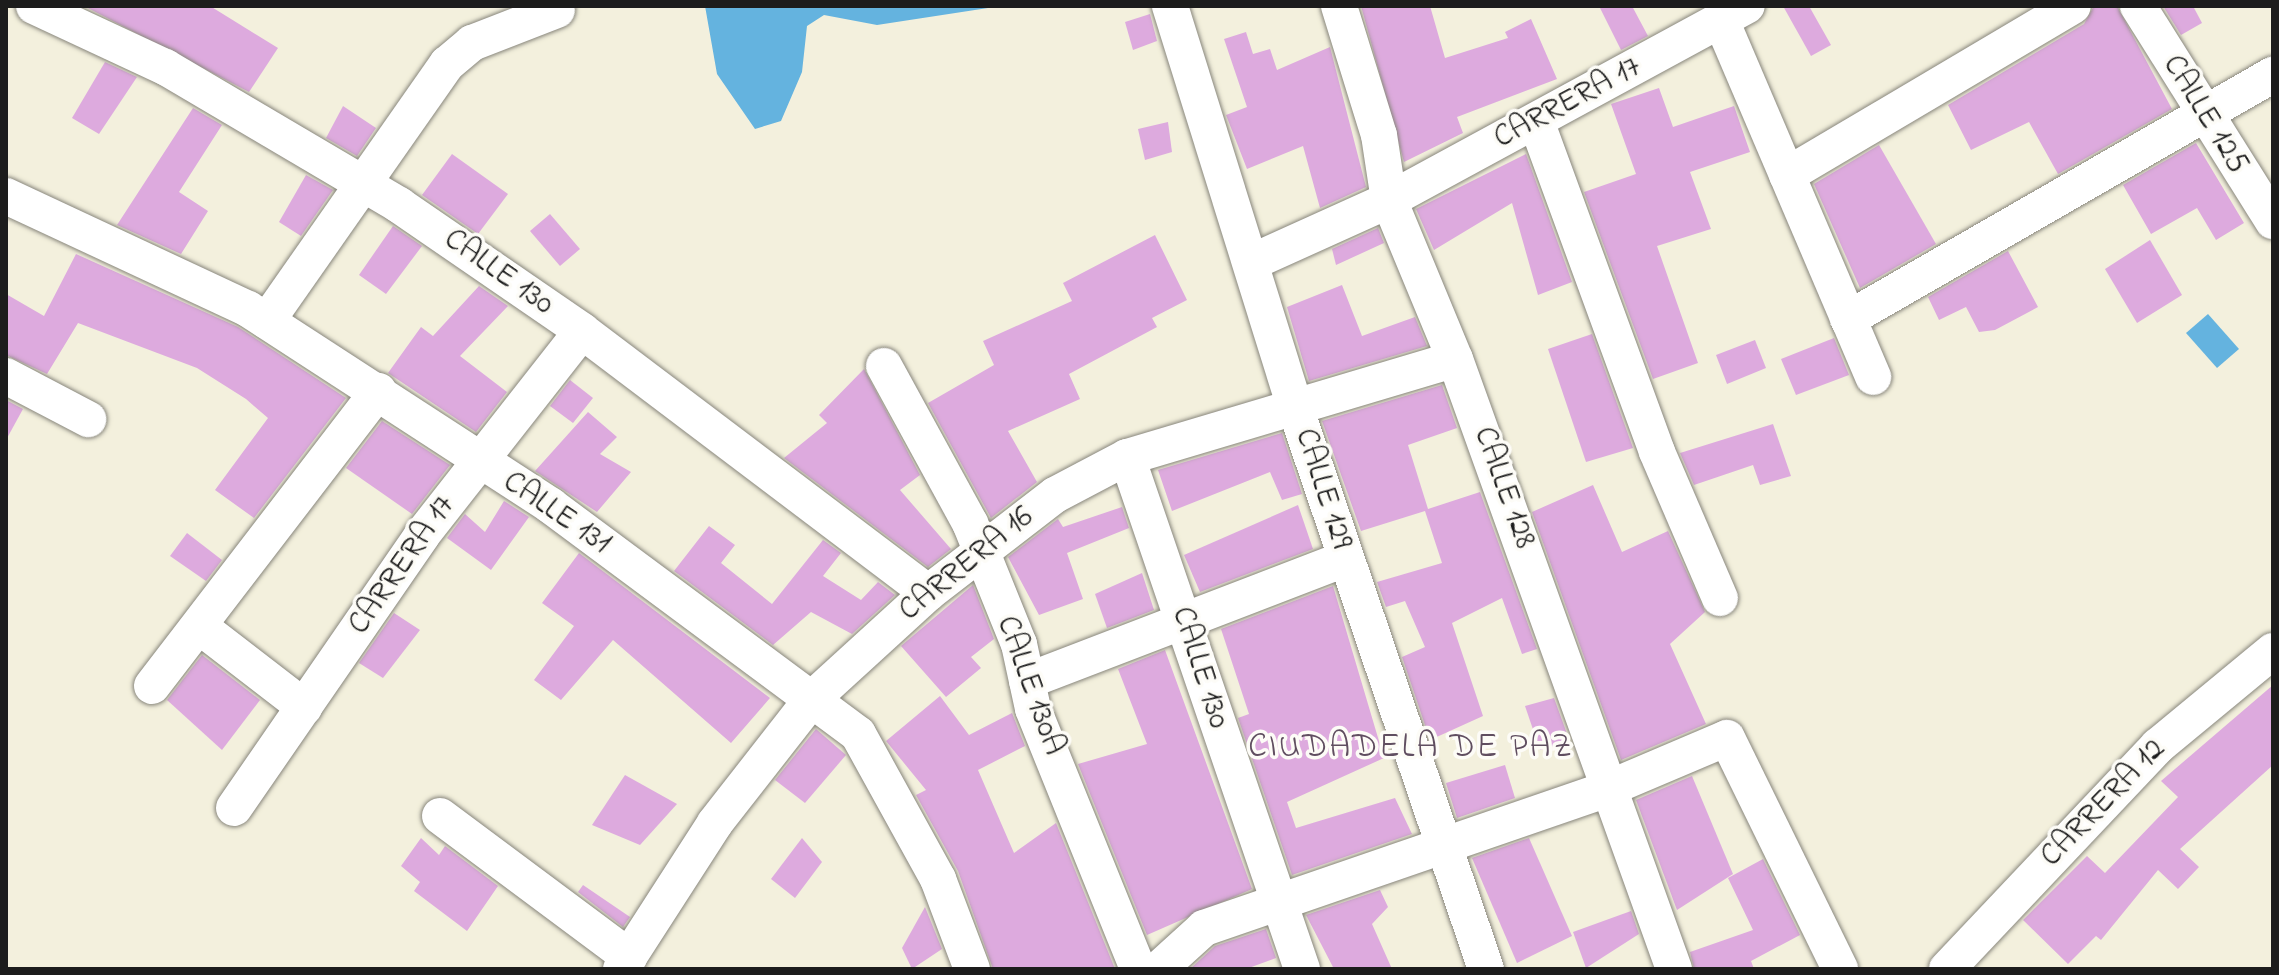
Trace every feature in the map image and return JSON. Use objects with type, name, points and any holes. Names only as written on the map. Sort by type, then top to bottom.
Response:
[{"type":"street","name":"CALLE 130","points":[[34,6],[165,67],[361,183],[582,331],[928,593]]},
{"type":"street","name":"CALLE 129","points":[[1170,6],[1296,410],[1440,843],[1486,969]]},
{"type":"street","name":"CALLE 128","points":[[1339,6],[1379,135],[1389,200],[1455,359],[1674,969]]},
{"type":"street","points":[[1787,175],[2073,6]]},
{"type":"street","name":"CALLE 125","points":[[2138,6],[2204,117],[2273,221]]},
{"type":"street","points":[[267,321],[447,64],[472,43],[557,10]]},
{"type":"street","points":[[1734,13],[1787,175],[1873,377]]},
{"type":"street","name":"CARRERA 17","points":[[1252,262],[1389,200],[1734,13]]},
{"type":"street","points":[[1848,319],[2273,75]]},
{"type":"street","points":[[1536,121],[1657,452],[1720,598]]},
{"type":"street","name":"CALLE 131","points":[[6,196],[267,321],[378,391],[477,463],[551,506],[858,734],[886,776],[938,879],[972,969]]},
{"type":"street","name":"CARRERA 17","points":[[234,808],[477,463],[582,331]]},
{"type":"street","name":"CARRERA 16","points":[[625,963],[715,823],[812,699],[928,593],[1055,495],[1127,457],[1296,410],[1455,359]]},
{"type":"street","name":"CALLE 130A","points":[[884,366],[981,551],[1027,681],[1138,969]]},
{"type":"street","points":[[6,376],[88,419]]},
{"type":"street","points":[[152,686],[378,391]]},
{"type":"street","name":"CALLE 130","points":[[1127,457],[1302,969]]},
{"type":"street","points":[[1027,681],[1183,616],[1345,559]]},
{"type":"street","points":[[199,626],[304,707]]},
{"type":"street","name":"CARRERA 12","points":[[1947,969],[2158,746],[2273,651]]},
{"type":"street","points":[[1159,969],[1204,928],[1276,899],[1607,789],[1727,738],[1840,969]]},
{"type":"street","points":[[440,816],[625,963]]},
{"type":"water","points":[[705,6],[1001,6],[877,25],[824,15],[807,26],[802,72],[781,121],[755,129],[717,74]]},
{"type":"water","points":[[2208,314],[2239,349],[2217,368],[2186,333]]},
{"type":"building","points":[[84,6],[210,6],[278,48],[249,92]]},
{"type":"building","points":[[1361,6],[1430,6],[1445,58],[1508,38],[1505,32],[1531,19],[1557,79],[1457,117],[1463,133],[1404,162]]},
{"type":"building","points":[[1599,6],[1632,6],[1648,36],[1621,50]]},
{"type":"building","points":[[1783,6],[1809,6],[1831,45],[1811,56]]},
{"type":"building","points":[[2094,6],[2117,6],[2172,109],[2058,174],[2029,122],[1971,150],[1948,105],[2084,24]]},
{"type":"building","points":[[2163,6],[2193,6],[2202,23],[2181,35]]},
{"type":"building","points":[[1150,14],[1157,41],[1133,50],[1125,22]]},
{"type":"building","points":[[1246,32],[1253,54],[1270,49],[1277,70],[1330,47],[1366,187],[1320,208],[1303,146],[1247,169],[1226,115],[1247,107],[1224,39]]},
{"type":"building","points":[[105,62],[137,77],[99,134],[72,118]]},
{"type":"building","points":[[1659,88],[1673,127],[1734,106],[1750,152],[1690,172],[1711,229],[1657,246],[1698,363],[1653,379],[1584,192],[1636,174],[1611,104]]},
{"type":"building","points":[[343,106],[376,128],[357,156],[326,138]]},
{"type":"building","points":[[193,108],[222,125],[179,192],[208,211],[181,254],[117,225]]},
{"type":"building","points":[[1168,122],[1172,152],[1145,160],[1138,129]]},
{"type":"building","points":[[2196,143],[2244,223],[2216,240],[2197,208],[2151,234],[2123,185]]},
{"type":"building","points":[[1879,145],[1936,244],[1860,288],[1814,184]]},
{"type":"building","points":[[452,154],[508,194],[478,234],[422,195]]},
{"type":"building","points":[[1526,154],[1572,282],[1538,295],[1512,203],[1434,250],[1416,209]]},
{"type":"building","points":[[306,175],[333,190],[301,236],[279,222]]},
{"type":"building","points":[[550,214],[580,249],[560,266],[530,231]]},
{"type":"building","points":[[393,226],[422,246],[386,294],[359,275]]},
{"type":"building","points":[[1378,228],[1384,243],[1336,265],[1332,249]]},
{"type":"building","points":[[1155,235],[1187,300],[1152,318],[1157,327],[1069,374],[1080,399],[1008,431],[1037,482],[991,518],[928,403],[994,365],[983,341],[1072,301],[1063,283]]},
{"type":"building","points":[[2150,240],[2182,295],[2137,323],[2105,269]]},
{"type":"building","points":[[2008,251],[2038,307],[1995,330],[1979,332],[1966,307],[1939,320],[1928,297]]},
{"type":"building","points":[[76,254],[238,327],[346,398],[254,518],[215,490],[268,418],[246,399],[197,368],[78,323],[47,374],[6,355],[6,294],[44,316]]},
{"type":"building","points":[[1342,285],[1362,336],[1415,317],[1427,346],[1309,381],[1287,307]]},
{"type":"building","points":[[479,286],[508,306],[460,356],[507,392],[476,432],[388,373],[421,327],[433,336]]},
{"type":"building","points":[[1592,334],[1633,448],[1586,462],[1548,349]]},
{"type":"building","points":[[1834,338],[1849,375],[1796,395],[1781,359]]},
{"type":"building","points":[[1755,340],[1766,368],[1727,384],[1716,355]]},
{"type":"building","points":[[864,369],[920,475],[900,490],[951,549],[928,567],[784,458],[827,423],[819,415]]},
{"type":"building","points":[[570,380],[593,398],[573,423],[550,406]]},
{"type":"building","points":[[1442,385],[1457,428],[1408,445],[1428,509],[1480,492],[1537,649],[1522,654],[1502,598],[1452,623],[1483,716],[1430,740],[1402,657],[1425,647],[1405,601],[1386,607],[1377,582],[1442,563],[1425,511],[1361,531],[1322,421]]},
{"type":"building","points":[[6,400],[23,409],[6,440]]},
{"type":"building","points":[[588,412],[617,437],[600,454],[631,472],[597,512],[535,471]]},
{"type":"building","points":[[382,421],[450,465],[412,514],[346,468]]},
{"type":"building","points":[[1773,424],[1791,476],[1760,485],[1753,465],[1694,485],[1680,453]]},
{"type":"building","points":[[1282,433],[1302,494],[1282,500],[1270,472],[1172,511],[1158,470]]},
{"type":"building","points":[[1593,485],[1622,552],[1668,531],[1705,612],[1670,644],[1706,724],[1621,760],[1532,512]]},
{"type":"building","points":[[504,501],[529,517],[491,570],[447,538],[465,514],[485,532]]},
{"type":"building","points":[[1298,505],[1313,549],[1200,592],[1184,555]]},
{"type":"building","points":[[1122,507],[1129,528],[1067,553],[1083,599],[1039,615],[1008,557],[1058,519],[1063,527]]},
{"type":"building","points":[[709,526],[735,545],[721,563],[772,604],[823,540],[841,553],[823,576],[861,600],[878,582],[895,595],[852,634],[811,612],[773,645],[674,571]]},
{"type":"building","points":[[187,533],[222,560],[206,581],[170,556]]},
{"type":"building","points":[[579,553],[770,698],[731,743],[613,640],[561,700],[534,680],[574,626],[542,603]]},
{"type":"building","points":[[1142,573],[1154,610],[1107,628],[1095,594]]},
{"type":"building","points":[[973,585],[994,639],[971,657],[981,668],[946,697],[901,646]]},
{"type":"building","points":[[1333,586],[1384,758],[1287,802],[1296,828],[1395,798],[1412,834],[1292,875],[1238,718],[1249,714],[1221,629]]},
{"type":"building","points":[[394,613],[420,630],[383,678],[359,663]]},
{"type":"building","points":[[1165,650],[1252,889],[1147,935],[1078,764],[1147,744],[1118,669]]},
{"type":"building","points":[[202,655],[260,700],[222,750],[167,700]]},
{"type":"building","points":[[2273,685],[2273,765],[2180,849],[2199,867],[2178,889],[2158,870],[2101,940],[2096,936],[2068,964],[2023,920],[2087,856],[2105,873],[2178,797],[2161,781]]},
{"type":"building","points":[[940,696],[969,735],[1012,713],[1025,746],[978,770],[1014,853],[1056,823],[1115,969],[993,969],[958,871],[916,795],[926,790],[886,741]]},
{"type":"building","points":[[1554,698],[1570,742],[1540,750],[1525,706]]},
{"type":"building","points":[[816,729],[846,755],[805,803],[775,780]]},
{"type":"building","points":[[1505,765],[1515,798],[1457,818],[1446,783]]},
{"type":"building","points":[[625,775],[677,804],[640,845],[592,825]]},
{"type":"building","points":[[1692,776],[1733,874],[1677,910],[1636,800]]},
{"type":"building","points":[[421,838],[439,855],[445,846],[498,886],[467,931],[414,891],[420,882],[401,866]]},
{"type":"building","points":[[802,838],[822,862],[795,898],[771,879]]},
{"type":"building","points":[[1529,838],[1572,936],[1517,963],[1472,858]]},
{"type":"building","points":[[1763,859],[1800,935],[1751,961],[1754,969],[1694,969],[1690,952],[1753,930],[1728,878]]},
{"type":"building","points":[[583,885],[630,917],[623,927],[578,892]]},
{"type":"building","points":[[1380,890],[1388,907],[1372,924],[1392,969],[1334,969],[1306,915]]},
{"type":"building","points":[[925,907],[942,949],[912,969],[902,948]]},
{"type":"building","points":[[1631,911],[1639,934],[1586,968],[1573,932]]},
{"type":"building","points":[[1266,929],[1276,958],[1246,969],[1190,969],[1215,946]]},
{"type":"district","name":"CIUDADELA DE PAZ","points":[[1411,749]]}]
